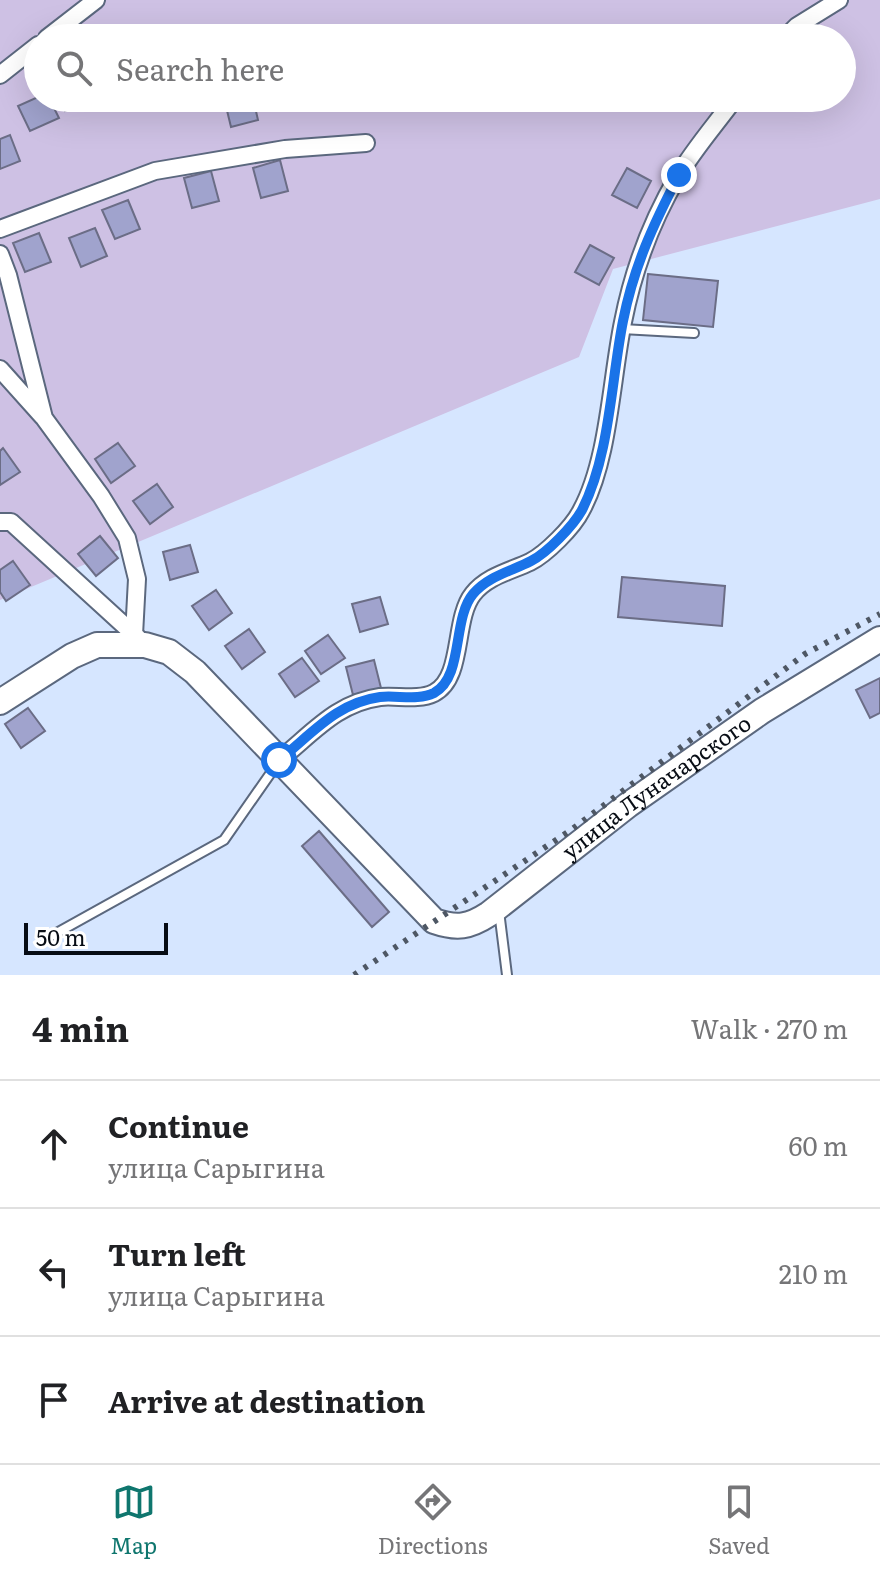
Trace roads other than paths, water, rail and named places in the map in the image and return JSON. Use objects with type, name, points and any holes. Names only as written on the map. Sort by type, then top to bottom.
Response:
[{"type":"main road","name":"улица Луначарского","points":[[279,760],[434,921],[453,928],[471,925],[628,805],[762,711],[880,639]]},
{"type":"main road","points":[[0,702],[72,656],[97,645],[140,640],[169,652],[195,672],[279,760]]},
{"type":"street","points":[[65,24],[96,0]]},
{"type":"street","points":[[800,24],[839,0]]},
{"type":"street","points":[[0,75],[24,56]]},
{"type":"street","points":[[279,760],[315,732],[332,714],[351,704],[381,697],[434,693],[451,670],[463,616],[472,595],[486,583],[548,550],[581,512],[598,466],[622,329],[646,239],[679,175],[725,112]]},
{"type":"street","points":[[0,229],[155,171],[285,149],[366,143]]},
{"type":"street","points":[[0,254],[44,418]]},
{"type":"street","points":[[0,369],[44,418],[101,496],[127,538],[137,579],[140,640]]},
{"type":"street","points":[[4,518],[140,640]]},
{"type":"lane","points":[[622,329],[694,333]]},
{"type":"lane","points":[[53,935],[224,840],[279,760]]},
{"type":"lane","points":[[498,906],[507,975]]},
{"type":"railway","points":[[354,975],[571,830],[805,654],[880,614]]}]
